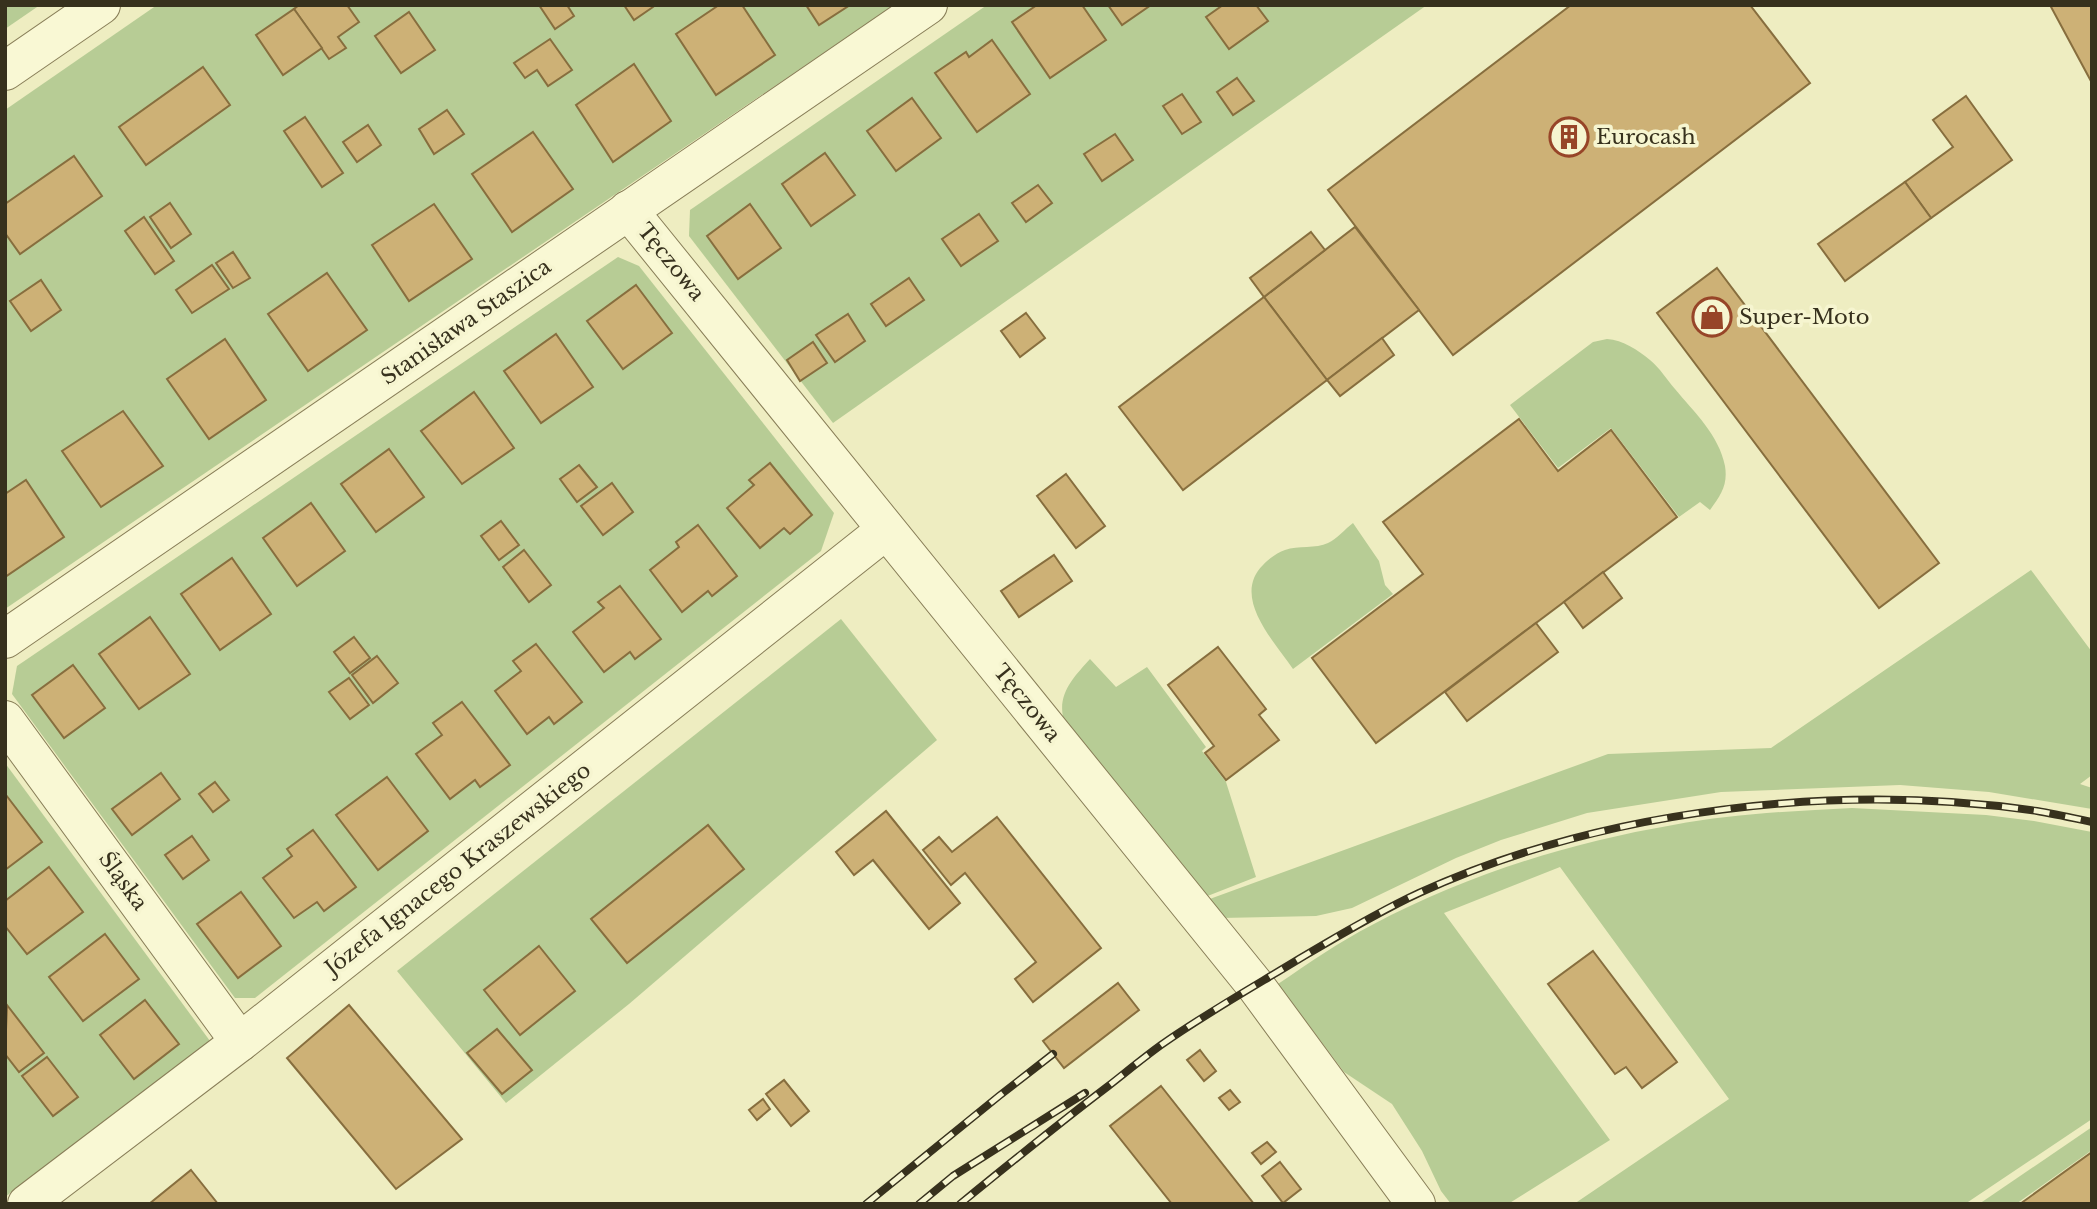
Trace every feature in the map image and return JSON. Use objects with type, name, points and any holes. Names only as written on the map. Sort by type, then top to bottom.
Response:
[{"type":"street","points":[[5,71],[101,5]]},
{"type":"street","name":"Stanisława Staszica","points":[[5,639],[928,5]]},
{"type":"street","name":"Tęczowa","points":[[628,210],[1255,985],[1416,1204]]},
{"type":"street","name":"Józefa Ignacego Kraszewskiego","points":[[27,1204],[240,1042],[887,530]]},
{"type":"street","name":"Śląska","points":[[5,720],[240,1042]]},
{"type":"green space","points":[[5,5],[40,5],[5,29]]},
{"type":"green space","points":[[157,5],[891,7],[5,609],[5,110]]},
{"type":"green space","points":[[987,5],[1427,5],[833,423],[689,236],[690,210]]},
{"type":"green space","points":[[618,257],[639,266],[834,513],[821,551],[255,998],[235,998],[12,694],[17,666]]},
{"type":"green space","points":[[1607,339],[1630,346],[1654,363],[1712,434],[1722,455],[1726,473],[1723,490],[1710,510],[1700,502],[1679,517],[1611,428],[1558,468],[1510,405],[1593,342]]},
{"type":"green space","points":[[1353,523],[1379,561],[1385,585],[1393,594],[1293,669],[1267,632],[1253,605],[1254,578],[1270,558],[1279,553],[1328,543]]},
{"type":"green space","points":[[2031,570],[2092,652],[2092,775],[2080,784],[2092,788],[2092,809],[1989,792],[1900,785],[1721,792],[1587,813],[1501,840],[1456,858],[1352,908],[1316,916],[1220,918],[1207,900],[1608,754],[1771,748]]},
{"type":"green space","points":[[841,619],[937,740],[629,1004],[506,1103],[397,971]]},
{"type":"green space","points":[[1090,659],[1116,687],[1147,667],[1206,747],[1202,751],[1226,782],[1256,877],[1205,897],[1063,717],[1065,692]]},
{"type":"green space","points":[[5,763],[210,1041],[5,1197]]},
{"type":"green space","points":[[1852,808],[1986,815],[2092,832],[2092,1119],[1965,1204],[1574,1204],[1729,1099],[1560,867],[1444,913],[1610,1140],[1508,1204],[1451,1204],[1392,1104],[1344,1072],[1278,984],[1336,946],[1408,907],[1481,876],[1556,851],[1634,832],[1695,821]]},
{"type":"green space","points":[[2092,1127],[2092,1150],[2016,1204],[1979,1204]]},
{"type":"building","points":[[299,5],[347,5],[359,22],[338,37],[346,48],[329,59],[294,9]]},
{"type":"building","points":[[539,5],[567,5],[574,16],[555,29]]},
{"type":"building","points":[[624,5],[652,5],[653,7],[634,20]]},
{"type":"building","points":[[719,5],[742,5],[775,55],[716,95],[676,34]]},
{"type":"building","points":[[806,5],[850,5],[819,25]]},
{"type":"building","points":[[1037,5],[1082,5],[1106,40],[1050,78],[1012,22]]},
{"type":"building","points":[[1108,5],[1151,5],[1122,25]]},
{"type":"building","points":[[1223,5],[1256,5],[1268,21],[1229,49],[1206,17]]},
{"type":"building","name":"Eurocash","points":[[1571,5],[1750,5],[1810,83],[1453,355],[1328,190]]},
{"type":"building","points":[[2050,5],[2092,5],[2092,83]]},
{"type":"building","points":[[294,9],[322,48],[283,75],[256,35]]},
{"type":"building","points":[[409,12],[435,50],[401,73],[375,36]]},
{"type":"building","points":[[550,39],[572,70],[548,86],[537,70],[525,78],[514,63]]},
{"type":"building","points":[[992,40],[1030,94],[977,132],[935,73],[966,52],[969,57]]},
{"type":"building","points":[[634,64],[671,121],[613,162],[576,105]]},
{"type":"building","points":[[203,67],[230,105],[146,165],[119,127]]},
{"type":"building","points":[[1237,78],[1254,101],[1233,115],[1217,92]]},
{"type":"building","points":[[1182,94],[1201,122],[1182,134],[1163,106]]},
{"type":"building","points":[[1966,96],[2012,160],[1931,218],[1905,182],[1953,147],[1933,120]]},
{"type":"building","points":[[912,98],[941,138],[896,171],[867,131]]},
{"type":"building","points":[[447,110],[464,134],[434,154],[419,129]]},
{"type":"building","points":[[305,117],[343,173],[322,187],[284,131]]},
{"type":"building","points":[[368,125],[381,145],[357,162],[343,142]]},
{"type":"building","points":[[533,132],[573,189],[512,232],[472,174]]},
{"type":"building","points":[[1115,134],[1133,160],[1102,181],[1084,154]]},
{"type":"building","points":[[825,153],[855,195],[811,226],[782,184]]},
{"type":"building","points":[[74,156],[102,196],[20,254],[5,233],[5,204]]},
{"type":"building","points":[[1905,182],[1931,218],[1845,281],[1818,244]]},
{"type":"building","points":[[1038,185],[1052,203],[1026,222],[1012,203]]},
{"type":"building","points":[[170,203],[191,234],[171,248],[150,217]]},
{"type":"building","points":[[434,204],[472,259],[409,301],[372,245]]},
{"type":"building","points":[[750,204],[781,248],[738,279],[707,236]]},
{"type":"building","points":[[979,214],[998,241],[961,266],[942,239]]},
{"type":"building","points":[[144,217],[174,261],[155,274],[125,231]]},
{"type":"building","points":[[1355,227],[1419,310],[1327,380],[1264,297]]},
{"type":"building","points":[[1311,232],[1325,250],[1264,297],[1250,278]]},
{"type":"building","points":[[233,252],[250,278],[233,288],[216,263]]},
{"type":"building","points":[[212,265],[229,289],[192,313],[176,290]]},
{"type":"building","points":[[1717,268],[1939,563],[1879,608],[1657,313]]},
{"type":"building","points":[[327,273],[367,330],[308,371],[268,314]]},
{"type":"building","points":[[909,278],[924,300],[886,326],[871,304]]},
{"type":"building","points":[[41,280],[61,310],[31,331],[10,301]]},
{"type":"building","points":[[636,285],[672,333],[623,369],[587,321]]},
{"type":"building","points":[[1264,297],[1327,380],[1183,490],[1119,407]]},
{"type":"building","points":[[1026,313],[1045,338],[1020,357],[1001,331]]},
{"type":"building","points":[[848,314],[865,341],[835,362],[816,335]]},
{"type":"building","points":[[556,334],[593,387],[541,423],[504,371]]},
{"type":"building","points":[[1382,338],[1394,355],[1340,396],[1327,380]]},
{"type":"building","points":[[225,339],[266,400],[209,439],[167,379]]},
{"type":"building","points":[[813,342],[827,363],[800,381],[787,360]]},
{"type":"building","points":[[474,392],[514,448],[462,484],[421,431]]},
{"type":"building","points":[[123,411],[163,466],[101,507],[62,451]]},
{"type":"building","points":[[1519,419],[1558,471],[1611,430],[1677,517],[1376,743],[1312,658],[1423,574],[1383,522]]},
{"type":"building","points":[[389,449],[424,497],[376,532],[341,484]]},
{"type":"building","points":[[770,463],[812,515],[790,534],[784,528],[760,548],[727,508],[754,485],[749,480]]},
{"type":"building","points":[[579,465],[597,487],[577,502],[560,479]]},
{"type":"building","points":[[1066,474],[1105,526],[1076,548],[1037,496]]},
{"type":"building","points":[[26,480],[64,537],[5,577],[5,494]]},
{"type":"building","points":[[612,483],[633,512],[603,535],[581,506]]},
{"type":"building","points":[[311,503],[345,551],[297,586],[263,538]]},
{"type":"building","points":[[501,521],[519,545],[499,560],[481,536]]},
{"type":"building","points":[[698,525],[737,576],[712,596],[708,591],[682,612],[650,570],[679,547],[676,542]]},
{"type":"building","points":[[524,550],[551,585],[529,602],[503,567]]},
{"type":"building","points":[[1054,555],[1072,581],[1019,617],[1001,591]]},
{"type":"building","points":[[232,558],[271,614],[220,650],[181,594]]},
{"type":"building","points":[[1603,572],[1622,598],[1583,628],[1564,602]]},
{"type":"building","points":[[620,586],[661,639],[635,659],[630,652],[604,672],[573,632],[604,608],[598,602]]},
{"type":"building","points":[[150,617],[190,674],[139,709],[99,654]]},
{"type":"building","points":[[1536,623],[1558,652],[1467,721],[1445,692]]},
{"type":"building","points":[[354,637],[370,658],[350,673],[334,652]]},
{"type":"building","points":[[536,644],[582,702],[554,724],[549,717],[527,734],[495,691],[521,671],[513,661]]},
{"type":"building","points":[[1218,647],[1266,709],[1259,715],[1279,740],[1226,780],[1205,753],[1214,746],[1168,685]]},
{"type":"building","points":[[377,656],[398,683],[373,703],[352,675]]},
{"type":"building","points":[[73,665],[105,708],[64,738],[32,695]]},
{"type":"building","points":[[349,678],[369,705],[350,719],[329,692]]},
{"type":"building","points":[[462,702],[510,765],[480,787],[475,780],[450,799],[416,754],[442,735],[433,723]]},
{"type":"building","points":[[161,773],[180,799],[132,835],[112,809]]},
{"type":"building","points":[[387,777],[428,831],[378,870],[336,815]]},
{"type":"building","points":[[215,782],[229,800],[213,812],[199,794]]},
{"type":"building","points":[[5,796],[42,842],[5,870]]},
{"type":"building","points":[[886,811],[960,903],[929,929],[873,860],[854,875],[836,852]]},
{"type":"building","points":[[997,817],[1101,948],[1033,1002],[1015,979],[1036,962],[965,873],[951,885],[923,850],[939,837],[952,852]]},
{"type":"building","points":[[708,825],[744,869],[627,963],[591,919]]},
{"type":"building","points":[[313,830],[356,887],[324,911],[317,902],[294,918],[263,878],[292,856],[287,849]]},
{"type":"building","points":[[192,836],[209,860],[183,879],[165,855]]},
{"type":"building","points":[[49,867],[83,912],[27,954],[5,926],[5,901]]},
{"type":"building","points":[[241,892],[281,946],[238,978],[197,924]]},
{"type":"building","points":[[105,934],[139,979],[83,1021],[49,977]]},
{"type":"building","points":[[539,946],[575,991],[520,1035],[484,990]]},
{"type":"building","points":[[1593,951],[1677,1062],[1642,1088],[1626,1067],[1615,1074],[1548,984]]},
{"type":"building","points":[[1118,983],[1139,1010],[1064,1068],[1043,1041]]},
{"type":"building","points":[[145,1000],[179,1044],[134,1079],[100,1035]]},
{"type":"building","points":[[7,1005],[44,1053],[19,1072],[5,1054]]},
{"type":"building","points":[[349,1005],[462,1139],[396,1189],[287,1058]]},
{"type":"building","points":[[497,1029],[532,1070],[502,1094],[467,1053]]},
{"type":"building","points":[[1200,1050],[1216,1071],[1204,1081],[1187,1060]]},
{"type":"building","points":[[47,1057],[78,1097],[53,1116],[22,1076]]},
{"type":"building","points":[[784,1080],[809,1111],[791,1126],[766,1094]]},
{"type":"building","points":[[1161,1086],[1254,1204],[1172,1204],[1110,1126]]},
{"type":"building","points":[[1230,1090],[1240,1102],[1229,1110],[1219,1098]]},
{"type":"building","points":[[763,1099],[770,1109],[757,1120],[749,1110]]},
{"type":"building","points":[[1267,1142],[1276,1152],[1261,1164],[1252,1153]]},
{"type":"building","points":[[2092,1152],[2092,1204],[2020,1204]]},
{"type":"building","points":[[1280,1162],[1301,1189],[1283,1203],[1262,1176]]},
{"type":"building","points":[[191,1170],[218,1204],[149,1204]]},
{"type":"railway","points":[[960,1204],[1051,1130],[1195,1022],[1373,916],[1419,893],[1490,864],[1565,841],[1643,822],[1722,810],[1803,802],[1882,800],[1961,803],[2037,811],[2092,822]]},
{"type":"railway","points":[[866,1204],[1053,1054]]},
{"type":"railway","points":[[919,1204],[953,1176],[1085,1093]]},
{"type":"place","name":"Eurocash","points":[[1569,137]]},
{"type":"place","name":"Super-Moto","points":[[1712,317]]}]
